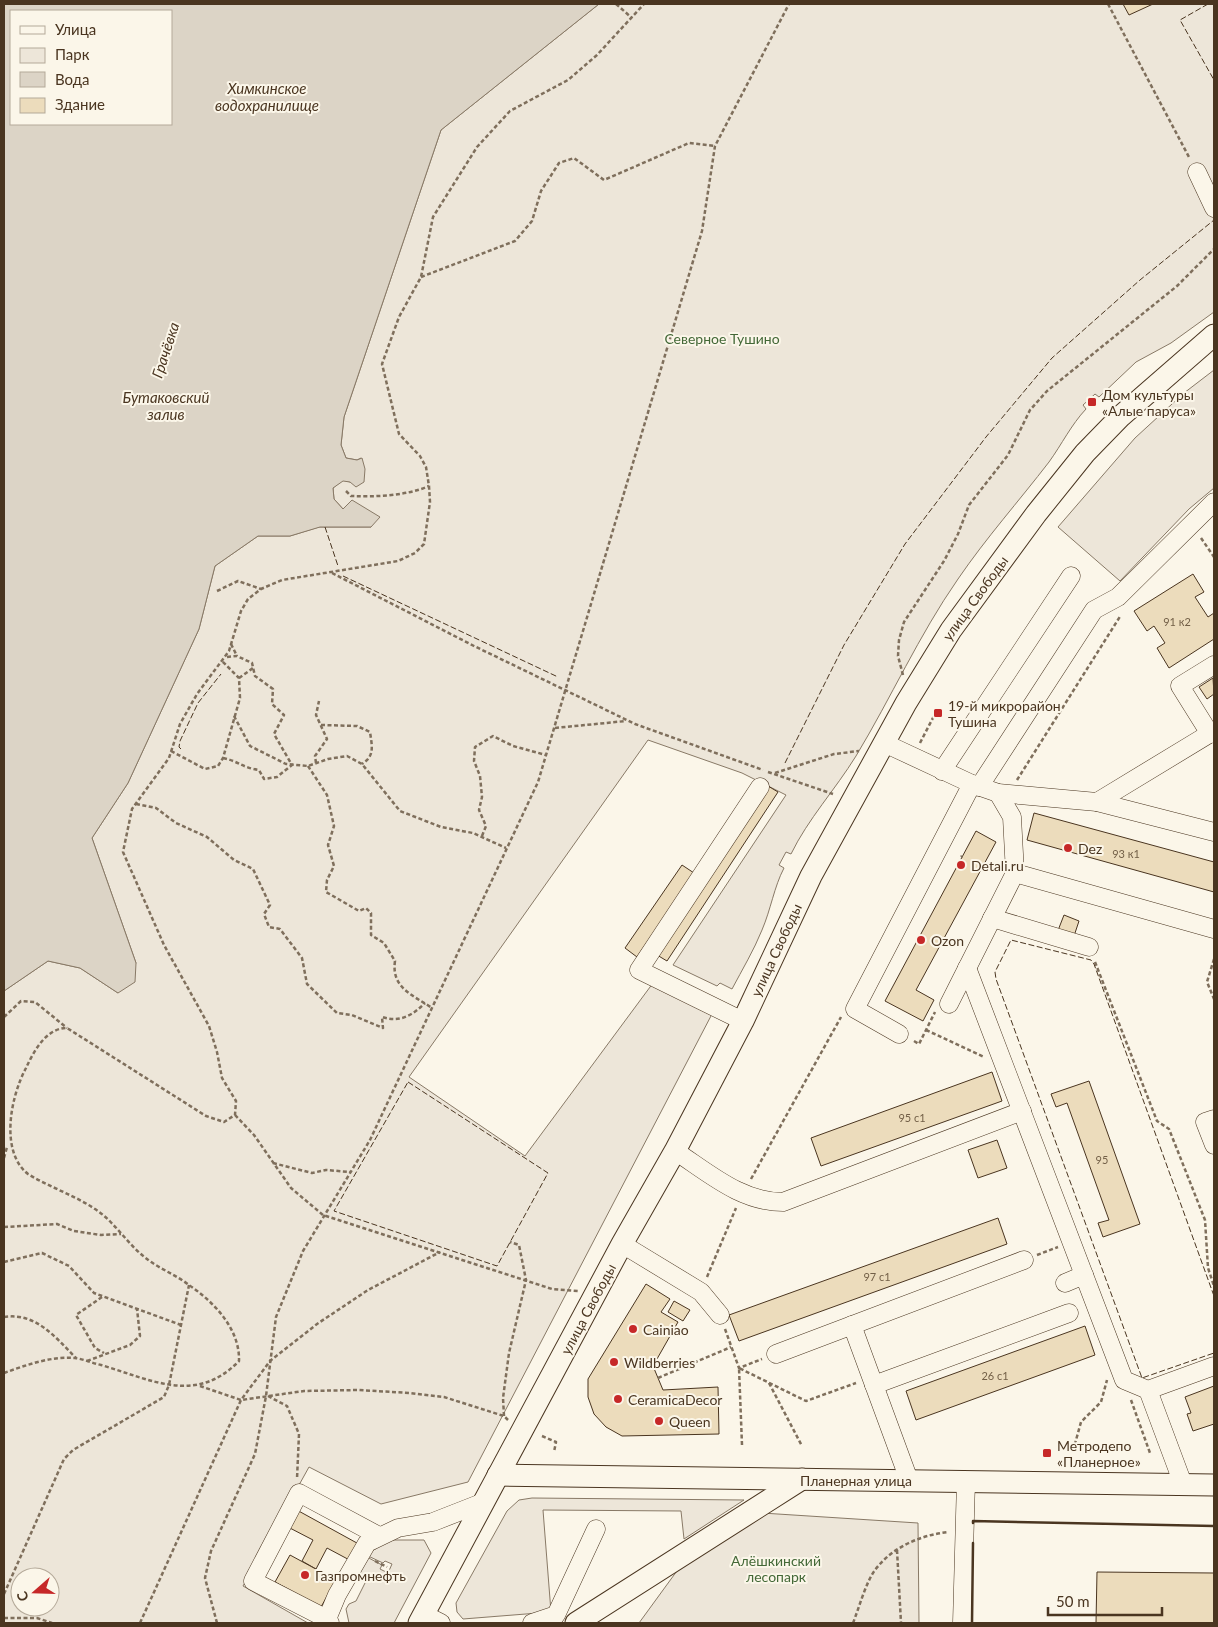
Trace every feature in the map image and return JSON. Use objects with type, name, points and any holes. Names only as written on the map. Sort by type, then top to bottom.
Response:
[{"type":"main road","name":"улица Свободы","points":[[428,1620],[498,1475],[622,1244],[675,1151],[743,1021],[811,876],[884,743],[951,630],[1036,514],[1086,453],[1121,416],[1214,335]]},
{"type":"main road","name":"Планерная улица","points":[[498,1475],[1214,1485]]},
{"type":"main road","points":[[576,1623],[803,1479]]},
{"type":"lane","points":[[1197,172],[1214,208]]},
{"type":"lane","points":[[899,1034],[855,1009],[975,785],[1094,610],[1118,597],[1214,502]]},
{"type":"lane","points":[[942,771],[1071,576]]},
{"type":"lane","points":[[1097,802],[1212,732],[1180,686],[1214,665]]},
{"type":"lane","points":[[884,743],[975,785],[1004,792],[1097,802],[1214,832]]},
{"type":"lane","points":[[743,1021],[639,970],[760,787]]},
{"type":"lane","points":[[949,1004],[1015,873],[1012,817],[1004,792]]},
{"type":"lane","points":[[1015,873],[1214,929]]},
{"type":"lane","points":[[992,918],[1089,947]]},
{"type":"lane","points":[[967,968],[1124,1380],[1148,1390],[1214,1366]]},
{"type":"lane","points":[[675,1151],[742,1195],[765,1202],[783,1202],[1022,1111]]},
{"type":"lane","points":[[1214,1119],[1205,1122],[1214,1145]]},
{"type":"lane","points":[[622,1244],[701,1292],[720,1315]]},
{"type":"lane","points":[[776,1354],[1024,1260]]},
{"type":"lane","points":[[1065,1283],[1084,1275]]},
{"type":"lane","points":[[873,1381],[1069,1314]]},
{"type":"lane","points":[[852,1325],[909,1480]]},
{"type":"lane","points":[[1148,1390],[1183,1484]]},
{"type":"lane","points":[[962,1623],[966,1481]]},
{"type":"lane","points":[[379,1536],[300,1493],[253,1580],[328,1621],[336,1595],[358,1556],[368,1543],[398,1528],[449,1517],[484,1502]]},
{"type":"lane","points":[[532,1623],[556,1616],[596,1529]]},
{"type":"path","points":[[616,4],[632,19]]},
{"type":"path","points":[[597,1293],[552,1289],[323,1215],[292,1188],[254,1135],[235,1115],[236,1101],[222,1078],[209,1026],[164,945],[123,852],[132,809],[169,758],[180,724],[197,694],[222,661],[231,644],[241,611],[248,599],[261,589],[282,580],[398,561],[415,553],[424,544],[428,531],[429,486],[426,467],[420,456],[399,434],[382,364],[399,317],[421,277],[433,217],[477,147],[510,111],[568,80],[597,55],[644,4]]},
{"type":"path","points":[[217,1623],[206,1578],[211,1551],[255,1454],[266,1396],[276,1317],[303,1251],[370,1140],[538,782],[702,231],[715,146],[789,4]]},
{"type":"path","points":[[1108,4],[1197,172]]},
{"type":"path","points":[[421,277],[515,241],[532,221],[542,191],[559,162],[574,158],[604,180],[690,143],[715,146]]},
{"type":"path","points":[[903,676],[898,656],[904,622],[944,561],[958,534],[969,505],[1008,454],[1030,410],[1047,391],[1177,286],[1214,249]]},
{"type":"path","points":[[346,491],[351,496],[361,496],[414,492],[429,486]]},
{"type":"path","points":[[1196,530],[1214,557]]},
{"type":"path","points":[[331,572],[474,646],[628,720],[773,774],[834,794]]},
{"type":"path","points":[[217,592],[238,581],[261,589]]},
{"type":"path","points":[[1004,792],[1122,612]]},
{"type":"path","points":[[231,644],[237,656]]},
{"type":"path","points":[[224,657],[237,656],[252,663],[254,676],[273,689],[272,704],[284,715],[274,734],[292,765]]},
{"type":"path","points":[[171,751],[205,769],[218,766],[223,758],[240,698],[239,678],[222,661]]},
{"type":"path","points":[[239,678],[253,668]]},
{"type":"path","points":[[316,763],[315,756],[327,739],[316,715],[318,701]]},
{"type":"path","points":[[234,716],[250,746],[286,764],[308,766],[347,756],[362,764],[400,811],[442,827],[482,836],[506,848]]},
{"type":"path","points":[[554,728],[628,720]]},
{"type":"path","points":[[321,726],[357,726],[370,732],[373,753],[369,760],[362,764]]},
{"type":"path","points":[[482,836],[486,826],[479,810],[482,797],[480,776],[474,761],[475,747],[493,736],[513,746],[546,755]]},
{"type":"path","points":[[773,774],[834,754],[862,750]]},
{"type":"path","points":[[223,758],[235,760],[243,768],[259,770],[264,779],[277,777],[292,765]]},
{"type":"path","points":[[308,766],[327,794],[334,826],[328,845],[334,866],[327,880],[326,892],[359,911],[366,908],[371,913],[371,935],[384,944],[396,962],[394,970],[398,985],[432,1008]]},
{"type":"path","points":[[136,804],[156,808],[176,823],[207,837],[234,860],[253,869],[270,905],[264,914],[268,926],[280,929],[302,958],[307,984],[337,1013],[352,1016],[383,1028],[382,1017],[391,1020],[412,1016],[425,1003]]},
{"type":"path","points":[[1089,947],[1157,1121],[1169,1129],[1205,1220],[1208,1268],[1214,1286]]},
{"type":"path","points":[[1214,959],[1207,982],[1214,1000]]},
{"type":"path","points":[[899,1034],[919,1044],[941,1001],[949,1004]]},
{"type":"path","points":[[4,1018],[21,1002],[35,1002],[66,1028],[206,1116],[224,1122],[235,1115]]},
{"type":"path","points":[[701,1292],[742,1195],[843,1014],[855,1009]]},
{"type":"path","points":[[4,1158],[7,1146],[8,1118],[14,1090],[30,1058],[49,1034],[56,1028],[66,1028]]},
{"type":"path","points":[[926,1030],[1004,1066]]},
{"type":"path","points":[[4,1373],[58,1358],[76,1358],[169,1385],[186,1388],[200,1386],[228,1372],[239,1361],[240,1346],[229,1324],[212,1304],[189,1285],[147,1259],[97,1210],[27,1174],[15,1164],[7,1146]]},
{"type":"path","points":[[273,1163],[312,1174],[326,1170],[350,1172]]},
{"type":"path","points":[[4,1227],[57,1224],[74,1231],[102,1235],[121,1234]]},
{"type":"path","points":[[200,1386],[241,1400],[304,1391],[358,1390],[410,1393],[444,1397],[504,1416],[503,1398],[509,1353],[526,1280],[519,1245],[510,1242]]},
{"type":"path","points":[[1024,1260],[1071,1242]]},
{"type":"path","points":[[140,1623],[241,1400],[270,1361],[317,1324],[368,1290],[440,1252]]},
{"type":"path","points":[[4,1262],[42,1253],[69,1266],[94,1294],[181,1326]]},
{"type":"path","points":[[4,1594],[64,1459],[74,1450],[164,1397],[169,1385],[189,1285]]},
{"type":"path","points":[[102,1297],[76,1315],[95,1348],[104,1353]]},
{"type":"path","points":[[87,1361],[104,1353],[130,1346],[140,1336],[137,1310]]},
{"type":"path","points":[[720,1315],[739,1368],[742,1445]]},
{"type":"path","points":[[4,1317],[29,1318],[46,1328],[76,1358]]},
{"type":"path","points":[[658,1378],[731,1347]]},
{"type":"path","points":[[739,1368],[776,1354]]},
{"type":"path","points":[[1073,1451],[1081,1422],[1100,1402],[1114,1354]]},
{"type":"path","points":[[739,1368],[806,1401],[873,1381]]},
{"type":"path","points":[[1124,1380],[1150,1453]]},
{"type":"path","points":[[768,1382],[802,1446]]},
{"type":"path","points":[[266,1396],[287,1406],[299,1434],[296,1472],[300,1493]]},
{"type":"path","points":[[542,1436],[556,1442],[554,1452]]},
{"type":"path","points":[[852,1623],[874,1570],[897,1549],[928,1534],[965,1530]]},
{"type":"path","points":[[897,1549],[901,1623]]},
{"type":"path","points":[[4,1618],[37,1618],[52,1623]]},
{"type":"green space","name":"Северное Тушино","points":[[599,4],[1214,4],[1214,312],[1171,343],[1136,362],[1099,397],[1095,394],[1083,405],[1086,409],[1049,462],[969,564],[944,600],[918,644],[848,769],[805,829],[791,854],[786,852],[779,865],[784,868],[762,930],[732,989],[720,983],[717,986],[673,965],[786,795],[742,773],[648,740],[409,1077],[525,1156],[653,983],[712,1014],[468,1482],[381,1504],[309,1467],[243,1586],[308,1623],[4,1623],[4,991],[48,961],[80,968],[118,993],[136,963],[92,838],[128,783],[199,629],[215,566],[258,536],[290,536],[319,527],[371,527],[343,509],[334,499],[333,488],[343,480],[350,482],[361,458],[357,460],[346,458],[341,445],[344,417],[441,130]]},
{"type":"green space","points":[[1214,370],[1214,488],[1189,509],[1120,581],[1058,527],[1135,438],[1184,393]]},
{"type":"green space","points":[[532,1498],[744,1500],[684,1539],[681,1511],[543,1510],[551,1612],[463,1619],[457,1612],[456,1603],[507,1511],[519,1500]]},
{"type":"green space","name":"Алёшкинский лесопарк","points":[[762,1513],[918,1523],[919,1623],[639,1623],[682,1564]]},
{"type":"green space","points":[[389,1540],[424,1540],[431,1553],[394,1623],[349,1623],[346,1609],[349,1604],[356,1601],[367,1579],[356,1573],[365,1556],[382,1565],[380,1569],[388,1573],[392,1564],[385,1561],[383,1563],[366,1555]]},
{"type":"water","name":"Бутаковский залив","points":[[4,4],[599,4],[441,130],[344,417],[341,445],[346,458],[357,460],[362,458],[365,469],[364,482],[356,487],[350,482],[343,481],[333,488],[334,499],[343,509],[352,500],[380,517],[371,527],[320,527],[290,536],[258,536],[215,566],[199,629],[128,783],[92,838],[136,963],[135,982],[118,993],[80,968],[48,961],[4,991]]},
{"type":"building","points":[[1123,4],[1153,4],[1129,15]]},
{"type":"building","points":[[1193,574],[1204,592],[1195,597],[1208,617],[1214,613],[1214,639],[1169,668],[1157,648],[1165,643],[1154,626],[1147,631],[1134,611]]},
{"type":"building","points":[[1213,678],[1214,694],[1207,699],[1199,687]]},
{"type":"building","points":[[768,786],[778,792],[667,961],[657,955]]},
{"type":"building","points":[[1034,813],[1214,862],[1214,892],[1027,840]]},
{"type":"building","points":[[976,831],[996,842],[916,990],[934,1000],[923,1021],[885,1001]]},
{"type":"building","points":[[682,865],[694,873],[637,957],[625,948]]},
{"type":"building","points":[[1064,915],[1079,921],[1073,939],[1057,933]]},
{"type":"building","points":[[992,1072],[1002,1101],[821,1166],[811,1138]]},
{"type":"building","points":[[1089,1081],[1140,1224],[1103,1237],[1098,1223],[1109,1220],[1067,1103],[1056,1107],[1051,1094]]},
{"type":"building","points":[[997,1140],[1007,1168],[978,1178],[968,1150]]},
{"type":"building","points":[[998,1218],[1007,1244],[739,1341],[729,1315]]},
{"type":"building","points":[[646,1284],[670,1299],[661,1312],[678,1322],[653,1366],[663,1390],[718,1387],[719,1434],[622,1436],[606,1427],[594,1414],[588,1397],[588,1379]]},
{"type":"building","points":[[674,1301],[690,1310],[683,1321],[668,1312]]},
{"type":"building","points":[[1085,1326],[1095,1355],[916,1420],[906,1391]]},
{"type":"building","points":[[1214,1386],[1214,1424],[1193,1431],[1187,1414],[1191,1413],[1185,1397]]},
{"type":"building","points":[[295,1509],[366,1548],[357,1564],[327,1548],[316,1569],[302,1561],[313,1540],[286,1526]]},
{"type":"building","points":[[290,1555],[336,1580],[321,1607],[275,1582]]},
{"type":"building","points":[[1097,1572],[1214,1573],[1214,1623],[1096,1623]]},
{"type":"fence","points":[[1208,4],[1180,20],[1214,80]]},
{"type":"fence","points":[[785,763],[844,645],[905,544],[986,437],[1052,358],[1140,280],[1214,220]]},
{"type":"fence","points":[[325,527],[338,566]]},
{"type":"fence","points":[[343,576],[558,677]]},
{"type":"fence","points":[[181,749],[179,747],[180,741],[198,703],[221,674]]},
{"type":"fence","points":[[1214,1296],[1094,964],[1091,960],[1011,940],[995,972],[996,979],[1142,1378],[1214,1353]]},
{"type":"fence","points":[[408,1082],[548,1173],[497,1266],[334,1211],[408,1082]]},
{"type":"wall","points":[[973,1523],[973,1521],[1214,1526]]},
{"type":"wall","points":[[972,1623],[973,1543]]},
{"type":"place","name":"Дом культуры «Алые паруса»","points":[[1092,402]]},
{"type":"place","name":"19-й микрорайон Тушина","points":[[938,713]]},
{"type":"place","name":"Dez","points":[[1068,848]]},
{"type":"place","name":"Detali.ru","points":[[961,865]]},
{"type":"place","name":"Ozon","points":[[921,940]]},
{"type":"place","name":"Cainiao","points":[[633,1329]]},
{"type":"place","name":"Wildberries","points":[[614,1362]]},
{"type":"place","name":"CeramicaDecor","points":[[618,1399]]},
{"type":"place","name":"Queen","points":[[659,1421]]},
{"type":"place","name":"Метродепо «Планерное»","points":[[1047,1453]]},
{"type":"place","name":"Газпромнефть","points":[[305,1575]]},
{"type":"water label","name":"Химкинское водохранилище","points":[[267,96]]},
{"type":"water label","name":"Грачёвка","points":[[165,350]]}]
